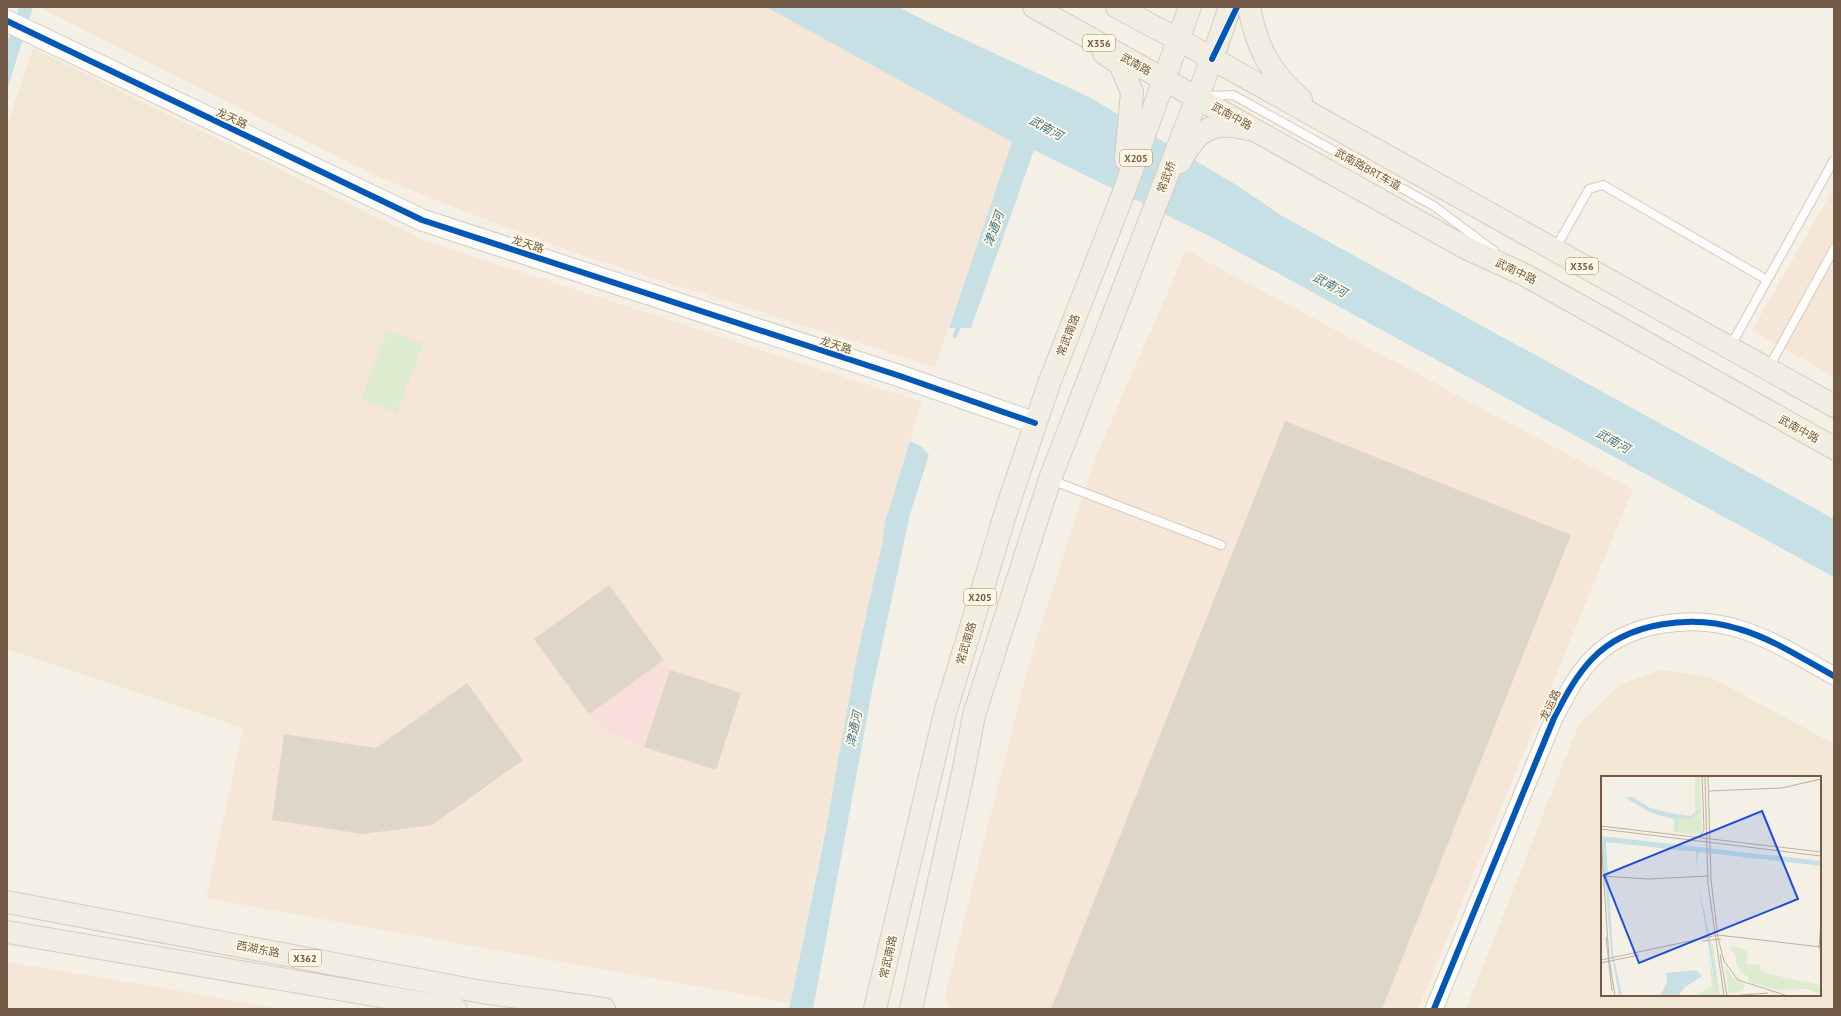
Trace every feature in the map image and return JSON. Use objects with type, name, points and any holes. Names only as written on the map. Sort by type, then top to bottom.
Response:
[{"type":"main road","name":"武南路","points":[[1034,7],[1197,97]]},
{"type":"main road","name":"X356","points":[[1117,7],[1179,40],[1834,406]]},
{"type":"main road","name":"X205","points":[[1184,142],[1197,97],[1230,7]]},
{"type":"main road","points":[[1249,7],[1252,22],[1263,55],[1282,82],[1331,126]]},
{"type":"main road","name":"X205","points":[[1140,117],[1165,80],[1187,11]]},
{"type":"main road","points":[[1067,25],[1120,64],[1132,92],[1140,117]]},
{"type":"main road","name":"武南中路","points":[[1197,97],[1466,248],[1525,275],[1834,448]]},
{"type":"main road","name":"常武南路","points":[[876,1009],[944,713],[1008,505],[1035,423],[1122,197],[1140,117]]},
{"type":"main road","points":[[1184,142],[1209,128],[1232,125],[1261,133]]},
{"type":"main road","name":"常武桥","points":[[1050,480],[1152,215],[1184,142]]},
{"type":"main road","name":"X205","points":[[911,1009],[964,768],[974,715],[1050,480]]},
{"type":"main road","name":"西湖东路","points":[[7,902],[482,992],[604,1009]]},
{"type":"main road","name":"X362","points":[[7,932],[456,1009]]},
{"type":"street","points":[[1212,59],[1238,7]]},
{"type":"street","name":"龙天路","points":[[11,24],[422,220],[900,376],[1035,423]]},
{"type":"street","name":"龙运路","points":[[1434,1009],[1554,718],[1572,684],[1593,658],[1618,640],[1651,625],[1699,621],[1746,631],[1781,646],[1834,676]]},
{"type":"lane","name":"武南路BRT车道","points":[[1197,97],[1233,95],[1434,206],[1525,275]]},
{"type":"lane","points":[[1730,348],[1834,160]]},
{"type":"lane","points":[[1554,250],[1589,189],[1603,185],[1768,280]]},
{"type":"lane","points":[[1768,369],[1834,249]]},
{"type":"lane","points":[[1050,480],[1221,545]]},
{"type":"shaded area","points":[[37,7],[766,7],[1012,142],[935,367],[590,258],[460,210],[381,178]]},
{"type":"shaded area","points":[[33,48],[423,240],[348,427],[243,728],[7,649],[7,125]]},
{"type":"shaded area","points":[[1834,187],[1834,377],[1752,330]]},
{"type":"shaded area","points":[[423,240],[922,402],[885,522],[882,544],[790,1003],[206,898],[243,728],[348,427]]},
{"type":"shaded area","points":[[1186,250],[1633,489],[1418,1009],[951,1009],[944,1000],[1028,666],[1095,458]]},
{"type":"shaded area","points":[[609,585],[670,670],[741,693],[716,770],[644,747],[612,734],[589,714],[534,639]]},
{"type":"shaded area","points":[[1661,670],[1710,677],[1834,744],[1834,1009],[1466,1009],[1579,724],[1620,685]]},
{"type":"shaded area","points":[[7,962],[151,986],[282,1009],[7,1009]]},
{"type":"green space","points":[[387,330],[423,344],[397,413],[361,399]]},
{"type":"water","points":[[19,7],[33,7],[7,90],[7,43]]},
{"type":"water","name":"武南河","points":[[766,7],[899,7],[927,22],[1089,97],[1238,186],[1282,216],[1834,519],[1834,577],[1213,238],[1034,150],[971,328],[949,328],[1012,142]]},
{"type":"water","points":[[910,441],[922,447],[929,455],[910,514],[872,691],[813,1009],[789,1009],[824,839],[856,661],[882,544],[885,522]]},
{"type":"building","points":[[1285,421],[1571,535],[1382,1009],[1051,1009]]},
{"type":"building","points":[[609,585],[664,660],[589,714],[534,639]]},
{"type":"building","points":[[670,670],[741,693],[716,770],[644,747]]},
{"type":"building","points":[[467,683],[523,760],[432,825],[363,834],[272,820],[284,734],[376,748]]},
{"type":"waterway","name":"津通河","points":[[955,336],[960,322]]},
{"type":"cycle path","points":[[1212,59],[1237,7]]},
{"type":"cycle path","points":[[7,21],[422,220],[900,376],[1035,423]]},
{"type":"cycle path","points":[[1434,1009],[1554,718],[1580,673],[1606,646],[1642,629],[1661,624],[1681,622],[1721,624],[1764,638],[1834,676]]}]
